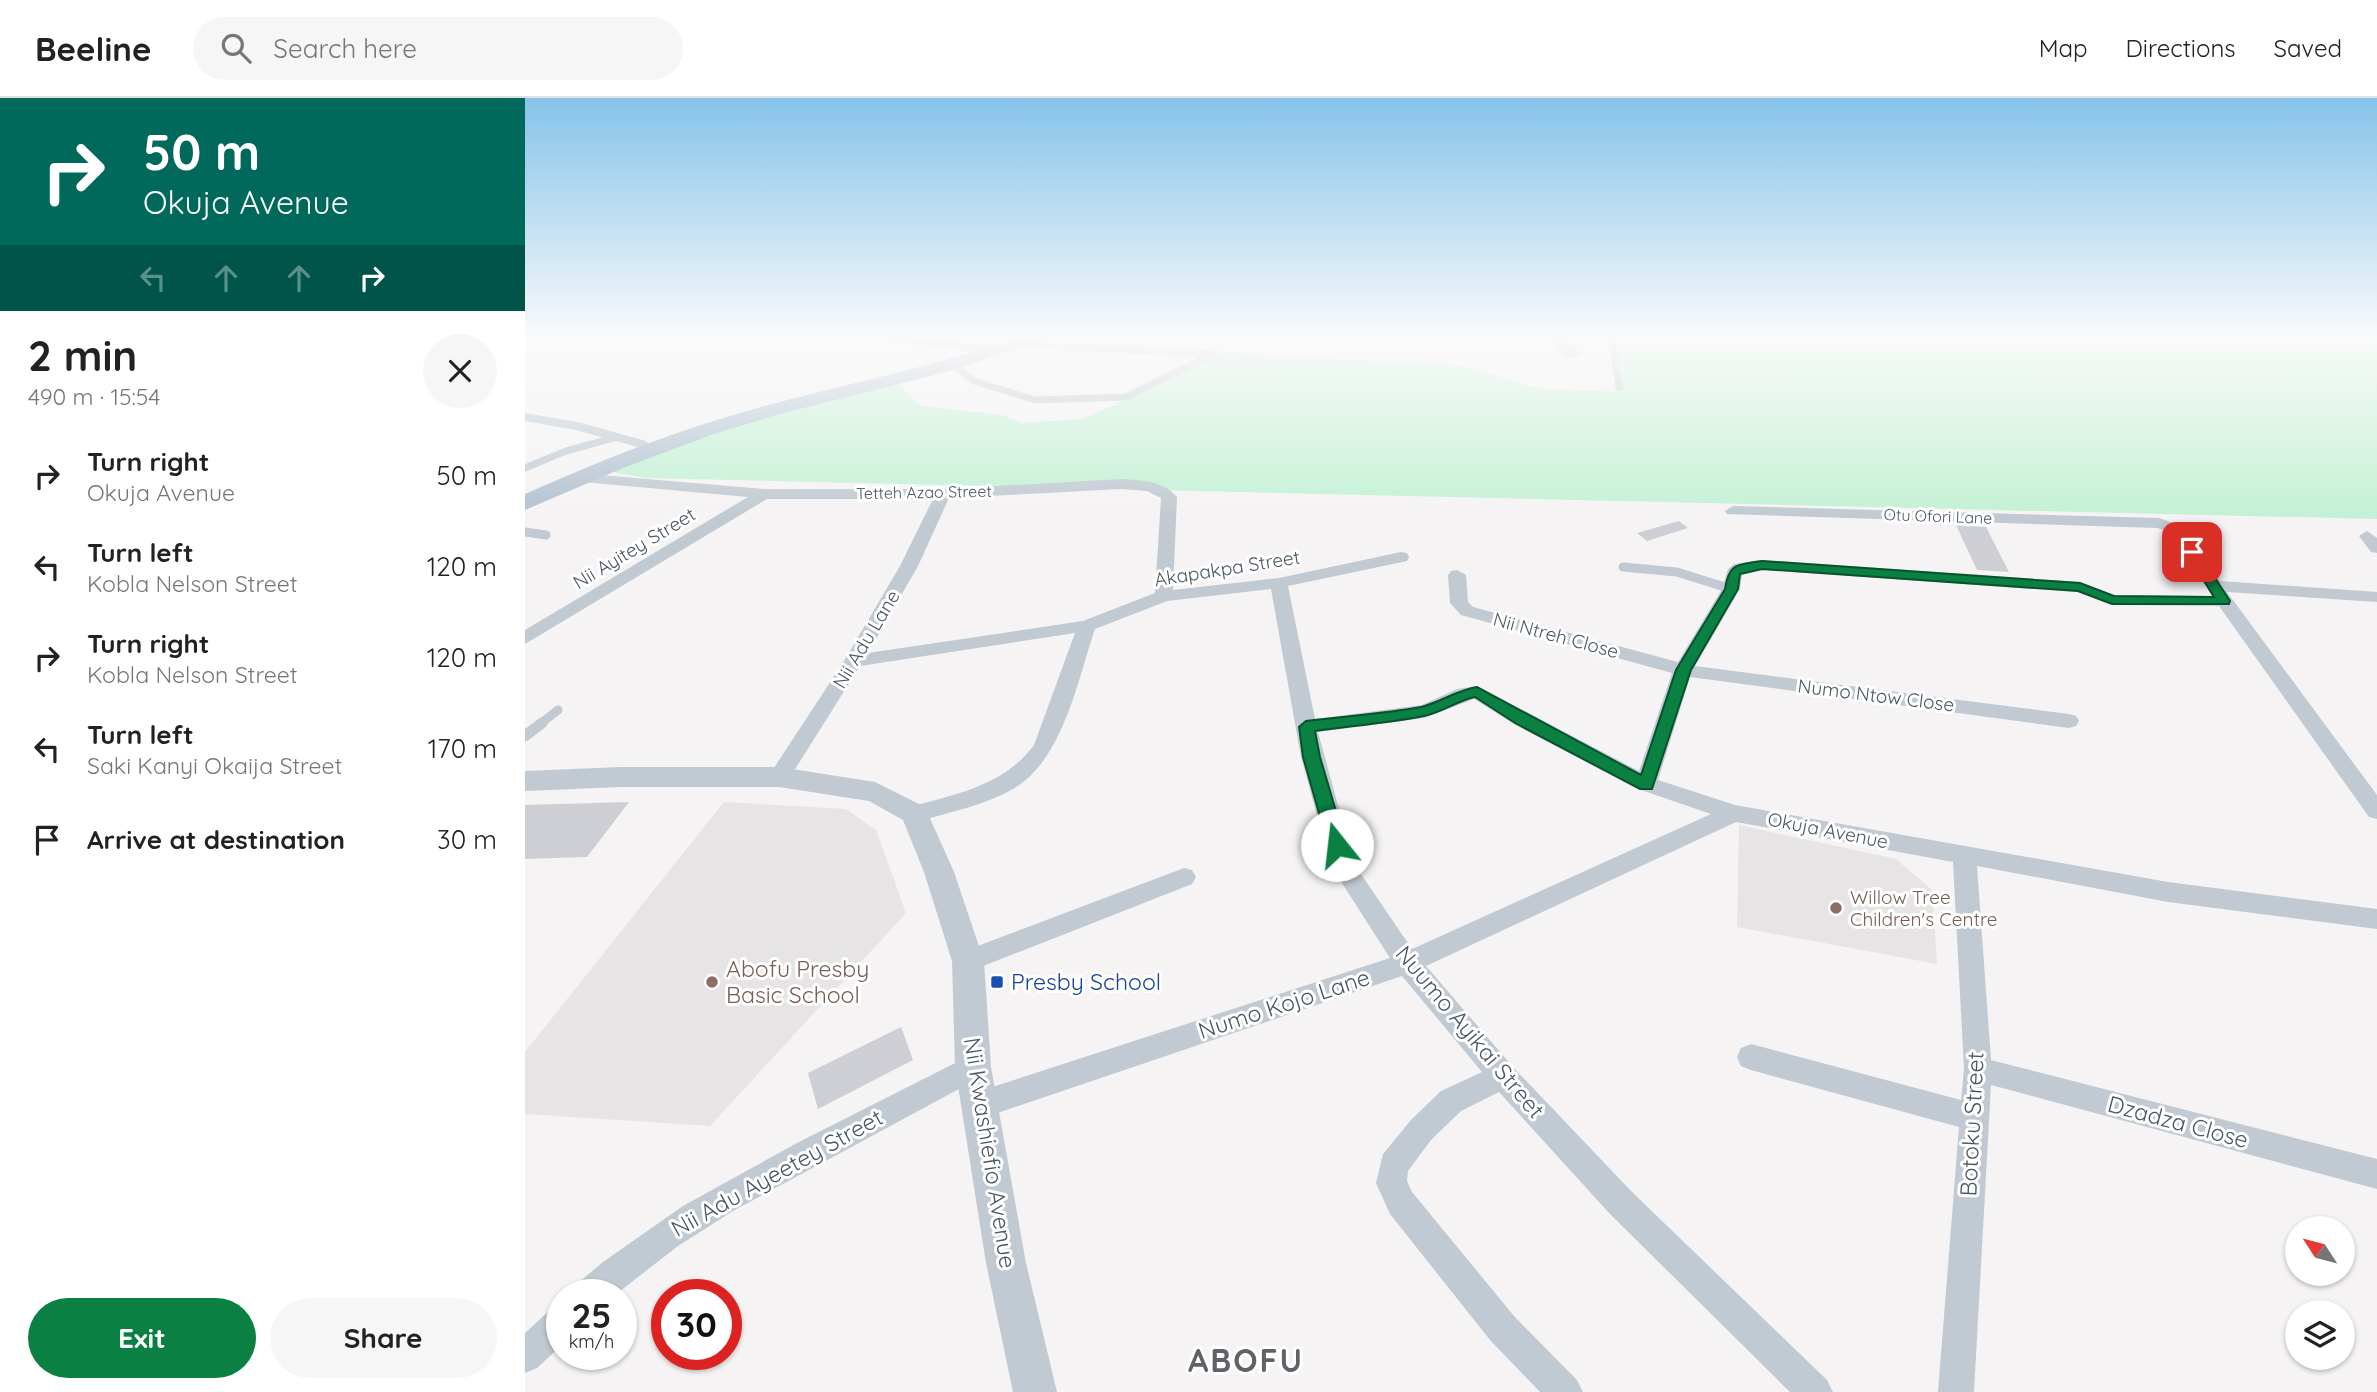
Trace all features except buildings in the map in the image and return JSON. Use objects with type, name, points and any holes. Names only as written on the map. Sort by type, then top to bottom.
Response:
[{"type":"main road","points":[[525,488],[641,444],[798,395]]},
{"type":"main road","points":[[525,503],[577,478],[730,423],[832,395]]},
{"type":"street","points":[[525,417],[578,426],[641,444]]},
{"type":"street","name":"Tetteh Azao Street","points":[[577,478],[764,494],[943,494],[1122,484],[1165,492],[1169,497],[1164,596]]},
{"type":"street","name":"Nii Ayitey Street","points":[[525,638],[764,494]]},
{"type":"street","name":"Nii Adu Lane","points":[[779,777],[855,661],[909,566],[943,494]]},
{"type":"street","name":"Otu Ofori Lane","points":[[1733,511],[2159,523],[2174,528],[2182,535],[2218,593],[2377,811]]},
{"type":"street","name":"Akapakpa Street","points":[[855,661],[1087,626],[1164,596],[1279,583],[1401,557]]},
{"type":"street","points":[[1646,784],[1683,670],[1731,589],[1734,573],[1740,568],[1762,565],[2080,587],[2112,600],[2218,593],[2377,597]]},
{"type":"street","name":"Nii Ntreh Close","points":[[1457,575],[1459,603],[1467,611],[1683,670]]},
{"type":"street","name":"Nuumo Ayikai Street","points":[[1279,583],[1311,757],[1343,866],[1407,963],[1503,1076],[1621,1203],[1815,1392]]},
{"type":"street","points":[[525,781],[621,777],[779,777],[875,792],[915,814],[998,788],[1035,764],[1044,747],[1087,626]]},
{"type":"street","name":"Numo Ntow Close","points":[[1683,670],[2069,721]]},
{"type":"street","name":"Okuja Avenue","points":[[1306,727],[1424,711],[1451,702],[1464,694],[1477,692],[1521,719],[1646,784],[1734,813],[2168,892],[2377,919]]},
{"type":"street","name":"Numo Kojo Lane","points":[[980,1105],[1407,963],[1734,813]]},
{"type":"street","name":"Nii Kwashiefio Avenue","points":[[915,814],[939,872],[968,961],[973,1066],[1006,1263],[1035,1392]]},
{"type":"street","name":"Botoku Street","points":[[1955,1392],[1978,1069],[1964,856]]},
{"type":"street","points":[[968,961],[1184,877]]},
{"type":"street","points":[[1752,1057],[1973,1117]]},
{"type":"street","name":"Nii Adu Ayeetey Street","points":[[609,1279],[640,1252],[752,1183],[973,1066]]},
{"type":"street","name":"Dzadza Close","points":[[1978,1069],[2377,1174]]},
{"type":"street","points":[[1503,1076],[1451,1101],[1421,1130],[1394,1165],[1391,1183],[1401,1203],[1502,1328],[1565,1392]]},
{"type":"street","points":[[525,1356],[546,1337]]},
{"type":"lane","points":[[1020,395],[1035,400],[1129,395]]},
{"type":"lane","points":[[525,468],[566,451],[617,437]]},
{"type":"lane","points":[[525,532],[546,535]]},
{"type":"lane","points":[[1623,567],[1677,572],[1731,589]]},
{"type":"lane","points":[[525,736],[558,710]]},
{"type":"shaded area","name":"Abofu Presby Basic School","points":[[724,802],[846,809],[876,830],[906,913],[710,1126],[525,1114],[525,1052]]},
{"type":"shaded area","name":"Willow Tree Children's Centre","points":[[1739,825],[1896,859],[1932,890],[1937,964],[1737,927]]},
{"type":"green space","points":[[841,395],[910,395],[921,406],[1002,415],[1023,423],[1082,419],[1137,395],[2377,395],[2377,519],[645,478],[613,472],[716,431]]},
{"type":"place","name":"Willow Tree Children's Centre","points":[[1836,908]]},
{"type":"place","name":"Abofu Presby Basic School","points":[[712,982]]},
{"type":"place","name":"Presby School","points":[[997,982]]},
{"type":"district","name":"ABOFU","points":[[1246,1361]]},
{"type":"route","points":[[1337,845],[1311,757],[1306,727],[1424,711],[1451,702],[1464,694],[1477,692],[1521,719],[1646,784],[1683,670],[1731,589],[1734,573],[1740,568],[1762,565],[2080,587],[2112,600],[2224,601],[2192,552]]}]
